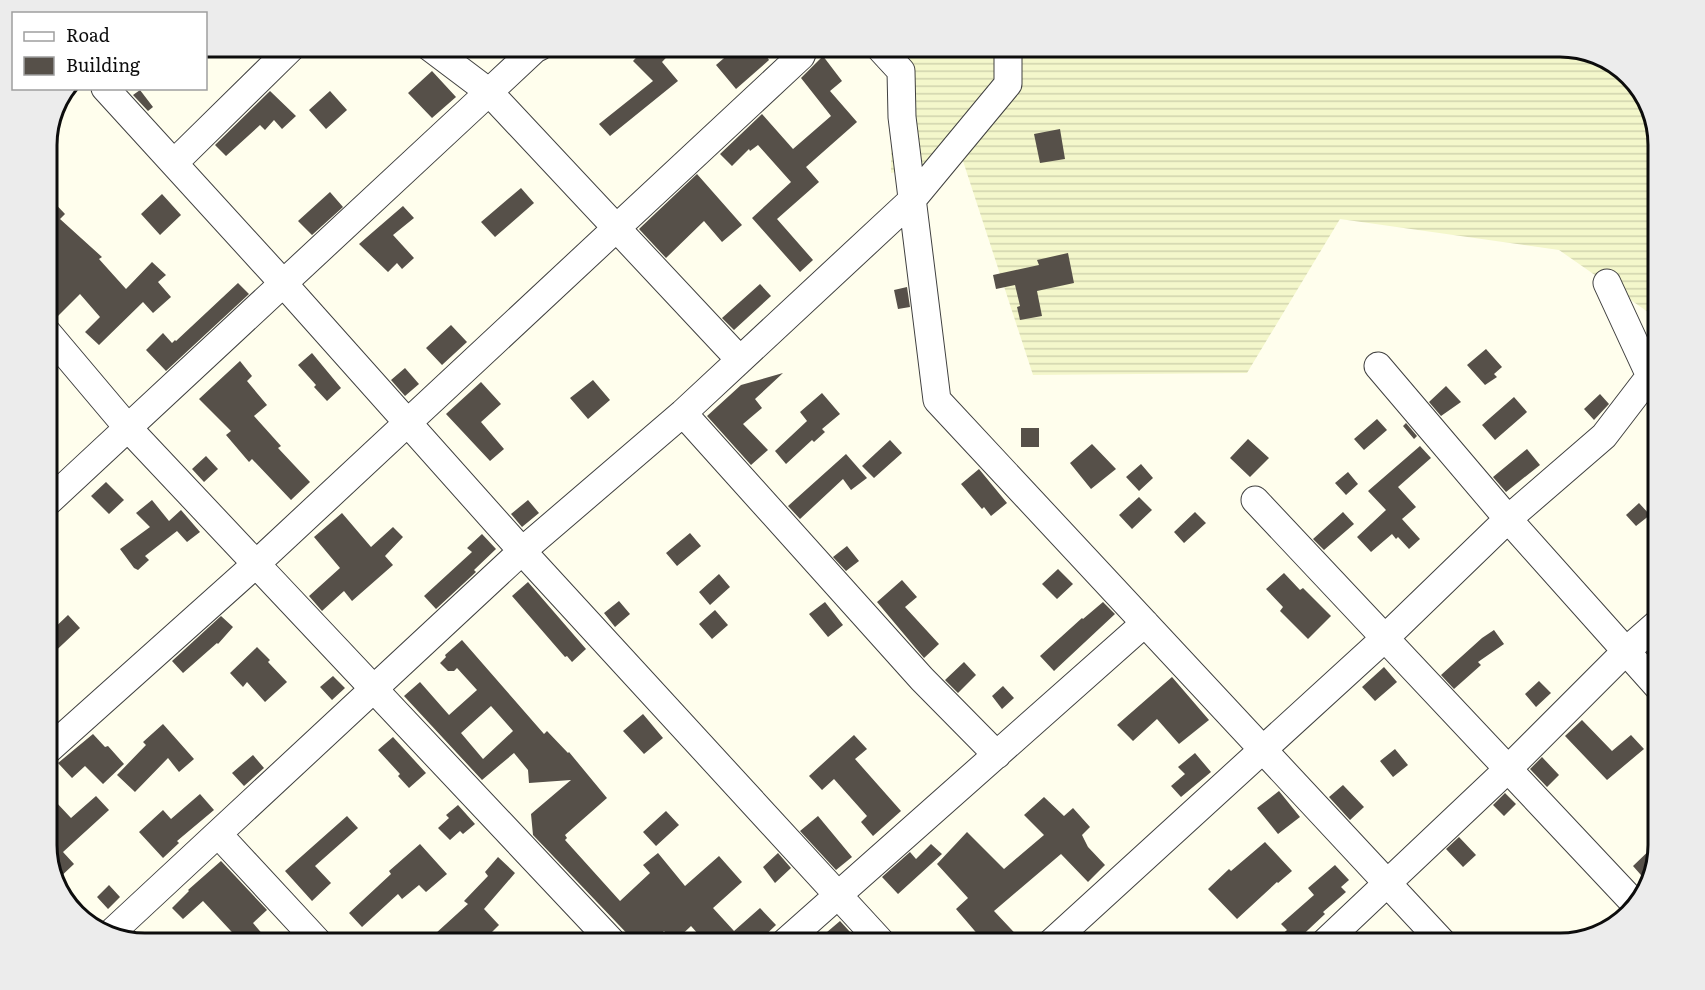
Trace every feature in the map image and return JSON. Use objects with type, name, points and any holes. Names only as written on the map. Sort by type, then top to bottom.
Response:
[{"type":"street","points":[[174,163],[282,57]]},
{"type":"street","points":[[443,57],[489,92],[740,360]]},
{"type":"street","points":[[57,494],[527,57]]},
{"type":"street","points":[[57,742],[256,564],[800,57]]},
{"type":"street","points":[[888,57],[901,71],[902,117],[937,400],[1433,933]]},
{"type":"street","points":[[117,928],[522,551],[683,413],[912,200],[1008,84],[1008,57]]},
{"type":"street","points":[[107,90],[522,551],[872,933]]},
{"type":"street","points":[[1607,283],[1648,372]]},
{"type":"street","points":[[57,344],[128,428],[603,933]]},
{"type":"street","points":[[1378,366],[1508,519],[1648,676]]},
{"type":"street","points":[[1063,933],[1385,638],[1508,519],[1604,436],[1648,379]]},
{"type":"street","points":[[683,413],[922,679],[997,755]]},
{"type":"street","points":[[1255,500],[1630,899]]},
{"type":"street","points":[[796,933],[1145,623]]},
{"type":"street","points":[[1336,933],[1648,632]]},
{"type":"street","points":[[218,834],[309,933]]},
{"type":"green space","points":[[1560,57],[1583,60],[1614,75],[1630,91],[1645,122],[1648,139],[1648,312],[1559,250],[1340,219],[1247,373],[1033,375],[962,158],[891,173],[892,58]]},
{"type":"building","points":[[637,57],[667,57],[662,62],[678,81],[610,136],[599,124],[653,81],[633,61]]},
{"type":"building","points":[[725,57],[767,57],[769,60],[736,89],[716,65]]},
{"type":"building","points":[[824,57],[842,81],[830,91],[857,122],[806,167],[819,182],[777,219],[813,260],[800,272],[752,218],[791,182],[758,145],[750,151],[749,149],[732,166],[720,154],[762,114],[793,149],[831,116],[801,78]]},
{"type":"building","points":[[432,71],[456,97],[432,118],[408,93]]},
{"type":"building","points":[[140,90],[153,107],[148,111],[133,95]]},
{"type":"building","points":[[270,91],[296,116],[282,129],[274,120],[265,130],[260,125],[226,156],[215,145]]},
{"type":"building","points":[[330,91],[347,110],[326,129],[309,110]]},
{"type":"building","points":[[1060,129],[1065,159],[1040,163],[1034,134]]},
{"type":"building","points":[[697,174],[742,225],[722,242],[704,221],[666,258],[639,229]]},
{"type":"building","points":[[521,188],[534,203],[495,237],[481,222]]},
{"type":"building","points":[[330,192],[343,207],[312,235],[298,221]]},
{"type":"building","points":[[162,194],[181,215],[160,235],[141,214]]},
{"type":"building","points":[[57,206],[65,214],[60,219],[102,257],[99,259],[126,289],[152,262],[166,275],[158,282],[171,297],[153,313],[143,302],[99,345],[85,332],[100,317],[80,294],[57,317]]},
{"type":"building","points":[[403,206],[414,218],[393,235],[414,258],[402,269],[397,263],[388,272],[359,244]]},
{"type":"building","points":[[1068,253],[1074,283],[1037,291],[1042,316],[1020,320],[1017,307],[1020,306],[1015,285],[996,289],[993,275],[1039,265],[1037,260]]},
{"type":"building","points":[[238,283],[249,294],[166,371],[146,350],[163,333],[172,343],[176,341]]},
{"type":"building","points":[[760,284],[771,296],[734,330],[722,318]]},
{"type":"building","points":[[907,287],[910,307],[898,309],[894,290]]},
{"type":"building","points":[[451,325],[467,342],[442,365],[426,348]]},
{"type":"building","points":[[1486,349],[1502,367],[1494,374],[1497,377],[1485,385],[1467,365]]},
{"type":"building","points":[[312,353],[341,388],[327,401],[298,365]]},
{"type":"building","points":[[240,361],[252,376],[247,381],[267,405],[254,416],[281,446],[278,448],[310,482],[291,500],[252,459],[249,462],[226,435],[231,431],[199,399]]},
{"type":"building","points":[[405,368],[419,384],[405,396],[391,380]]},
{"type":"building","points":[[783,373],[755,399],[762,408],[743,424],[768,450],[751,465],[707,416],[741,385]]},
{"type":"building","points":[[593,380],[610,400],[588,419],[570,398]]},
{"type":"building","points":[[481,382],[501,404],[481,422],[504,449],[490,461],[446,414]]},
{"type":"building","points":[[1446,386],[1461,402],[1441,416],[1429,402]]},
{"type":"building","points":[[822,393],[840,414],[822,429],[825,432],[814,442],[812,440],[786,464],[775,451],[807,421],[800,412]]},
{"type":"building","points":[[1600,394],[1609,404],[1594,420],[1584,409]]},
{"type":"building","points":[[1514,397],[1527,412],[1495,440],[1482,425]]},
{"type":"building","points":[[1377,419],[1387,430],[1364,450],[1354,439]]},
{"type":"building","points":[[1406,423],[1417,436],[1414,439],[1403,426]]},
{"type":"building","points":[[1021,428],[1039,428],[1039,447],[1021,447]]},
{"type":"building","points":[[1248,439],[1269,458],[1250,477],[1230,458]]},
{"type":"building","points":[[890,440],[902,453],[874,478],[862,466]]},
{"type":"building","points":[[1092,444],[1116,469],[1091,489],[1070,463]]},
{"type":"building","points":[[1420,446],[1431,458],[1398,487],[1416,507],[1402,519],[1420,539],[1409,549],[1392,534],[1371,552],[1357,537],[1386,510],[1368,491]]},
{"type":"building","points":[[1527,449],[1540,465],[1506,492],[1493,477]]},
{"type":"building","points":[[846,454],[867,478],[851,490],[843,479],[800,519],[788,506]]},
{"type":"building","points":[[206,456],[218,469],[204,482],[192,469]]},
{"type":"building","points":[[1141,464],[1153,478],[1139,491],[1126,477]]},
{"type":"building","points":[[979,469],[1007,503],[991,516],[961,484]]},
{"type":"building","points":[[1348,472],[1358,484],[1346,495],[1335,483]]},
{"type":"building","points":[[106,482],[124,500],[109,514],[91,496]]},
{"type":"building","points":[[1139,497],[1152,510],[1132,529],[1119,515]]},
{"type":"building","points":[[152,500],[169,521],[181,510],[200,532],[187,542],[177,531],[145,556],[149,560],[138,570],[120,549],[150,527],[136,513]]},
{"type":"building","points":[[528,500],[539,513],[522,527],[511,514]]},
{"type":"building","points":[[1639,503],[1648,513],[1648,517],[1636,526],[1626,515]]},
{"type":"building","points":[[1195,512],[1206,523],[1184,543],[1174,532]]},
{"type":"building","points":[[1343,512],[1354,524],[1324,550],[1313,539]]},
{"type":"building","points":[[342,513],[371,547],[393,527],[403,537],[385,556],[393,565],[352,601],[344,591],[322,611],[309,596],[340,568],[314,537]]},
{"type":"building","points":[[690,533],[701,546],[677,566],[666,553]]},
{"type":"building","points":[[482,534],[496,549],[474,570],[476,572],[436,609],[424,596],[472,552],[467,548]]},
{"type":"building","points":[[847,546],[859,561],[846,571],[833,557]]},
{"type":"building","points":[[1058,569],[1073,584],[1057,599],[1042,584]]},
{"type":"building","points":[[1284,573],[1331,616],[1308,639],[1280,611],[1283,607],[1266,589]]},
{"type":"building","points":[[719,574],[730,587],[710,605],[699,592]]},
{"type":"building","points":[[902,580],[917,597],[905,607],[939,644],[924,658],[877,602]]},
{"type":"building","points":[[528,582],[586,649],[572,662],[567,656],[565,657],[512,596]]},
{"type":"building","points":[[619,601],[630,614],[615,627],[604,613]]},
{"type":"building","points":[[825,602],[843,625],[828,637],[809,614]]},
{"type":"building","points":[[1103,602],[1115,614],[1054,671],[1040,656]]},
{"type":"building","points":[[715,610],[728,625],[712,639],[699,624]]},
{"type":"building","points":[[68,615],[80,628],[57,650],[57,625]]},
{"type":"building","points":[[221,616],[233,627],[218,644],[183,673],[172,661]]},
{"type":"building","points":[[1494,630],[1504,644],[1478,662],[1481,665],[1454,689],[1441,675]]},
{"type":"building","points":[[462,640],[544,734],[547,731],[569,752],[607,798],[565,835],[567,838],[565,840],[620,901],[650,873],[643,865],[658,853],[685,886],[719,856],[742,882],[713,908],[734,931],[760,908],[776,925],[768,933],[697,933],[691,926],[684,933],[666,933],[664,931],[662,933],[627,933],[533,835],[531,814],[571,780],[529,783],[528,770],[514,753],[482,780],[404,696],[420,682],[449,715],[477,690],[457,668],[454,671],[448,671],[440,663],[446,657],[445,655]],"holes":[[[491,706],[513,731],[483,759],[461,733]]]},
{"type":"building","points":[[257,647],[287,682],[265,702],[247,682],[243,687],[230,673]]},
{"type":"building","points":[[964,662],[976,675],[958,693],[945,680]]},
{"type":"building","points":[[1384,667],[1397,682],[1375,701],[1362,687]]},
{"type":"building","points":[[333,676],[345,688],[332,700],[320,687]]},
{"type":"building","points":[[1172,677],[1209,720],[1179,744],[1157,719],[1133,741],[1117,725]]},
{"type":"building","points":[[1539,681],[1551,693],[1536,707],[1525,694]]},
{"type":"building","points":[[1003,686],[1014,698],[1002,709],[992,696]]},
{"type":"building","points":[[643,714],[663,738],[644,754],[623,731]]},
{"type":"building","points":[[1582,720],[1612,751],[1631,735],[1644,749],[1607,780],[1565,736]]},
{"type":"building","points":[[163,724],[194,759],[179,772],[168,758],[135,792],[117,775],[146,745],[143,742]]},
{"type":"building","points":[[93,734],[105,747],[108,746],[124,764],[103,784],[85,766],[72,778],[58,763]]},
{"type":"building","points":[[854,735],[867,749],[855,759],[901,811],[873,836],[861,822],[867,816],[834,779],[822,790],[809,776]]},
{"type":"building","points":[[393,737],[426,773],[409,788],[398,776],[400,774],[378,750]]},
{"type":"building","points":[[1395,749],[1408,765],[1393,777],[1380,761]]},
{"type":"building","points":[[1195,753],[1211,772],[1181,797],[1171,786],[1185,774],[1178,767]]},
{"type":"building","points":[[253,755],[264,768],[244,786],[232,773]]},
{"type":"building","points":[[1542,757],[1559,775],[1547,787],[1530,769]]},
{"type":"building","points":[[1343,785],[1364,807],[1350,820],[1329,797]]},
{"type":"building","points":[[1279,791],[1300,817],[1278,834],[1257,808]]},
{"type":"building","points":[[1505,793],[1516,804],[1504,816],[1493,805]]},
{"type":"building","points":[[200,794],[214,810],[177,841],[179,843],[163,858],[139,832],[163,810],[171,819]]},
{"type":"building","points":[[96,796],[109,810],[63,852],[74,864],[62,875],[57,851],[57,803],[71,818]]},
{"type":"building","points":[[1044,797],[1064,816],[1073,808],[1090,827],[1082,835],[1088,847],[1105,865],[1088,882],[1061,854],[994,911],[1015,933],[977,933],[956,909],[968,898],[937,864],[967,832],[1004,869],[1044,835],[1024,815]]},
{"type":"building","points":[[458,805],[475,824],[463,834],[460,831],[450,840],[438,828],[449,818],[446,815]]},
{"type":"building","points":[[666,811],[679,825],[656,846],[643,832]]},
{"type":"building","points":[[347,816],[358,828],[315,866],[331,883],[312,901],[285,871]]},
{"type":"building","points":[[818,816],[852,857],[836,870],[800,831]]},
{"type":"building","points":[[1459,837],[1476,855],[1463,867],[1446,849]]},
{"type":"building","points":[[1265,842],[1292,871],[1237,919],[1208,889],[1229,869],[1231,871]]},
{"type":"building","points":[[420,844],[447,874],[426,892],[419,885],[402,899],[398,894],[362,927],[349,913],[391,874],[389,871]]},
{"type":"building","points":[[931,844],[942,854],[898,894],[882,877],[910,852],[916,859]]},
{"type":"building","points":[[1647,852],[1642,876],[1633,866]]},
{"type":"building","points":[[778,853],[791,868],[775,883],[763,867]]},
{"type":"building","points":[[498,857],[515,873],[484,909],[499,925],[491,933],[436,933],[468,904],[464,901],[488,876],[485,872]]},
{"type":"building","points":[[221,861],[267,910],[253,923],[262,933],[233,933],[203,901],[183,919],[172,908],[188,890]]},
{"type":"building","points":[[1335,865],[1349,880],[1341,887],[1346,892],[1323,912],[1325,914],[1305,933],[1284,933],[1287,930],[1281,924],[1314,895],[1308,888]]},
{"type":"building","points":[[109,885],[120,897],[108,909],[97,897]]},
{"type":"building","points":[[840,921],[851,933],[826,933]]}]
